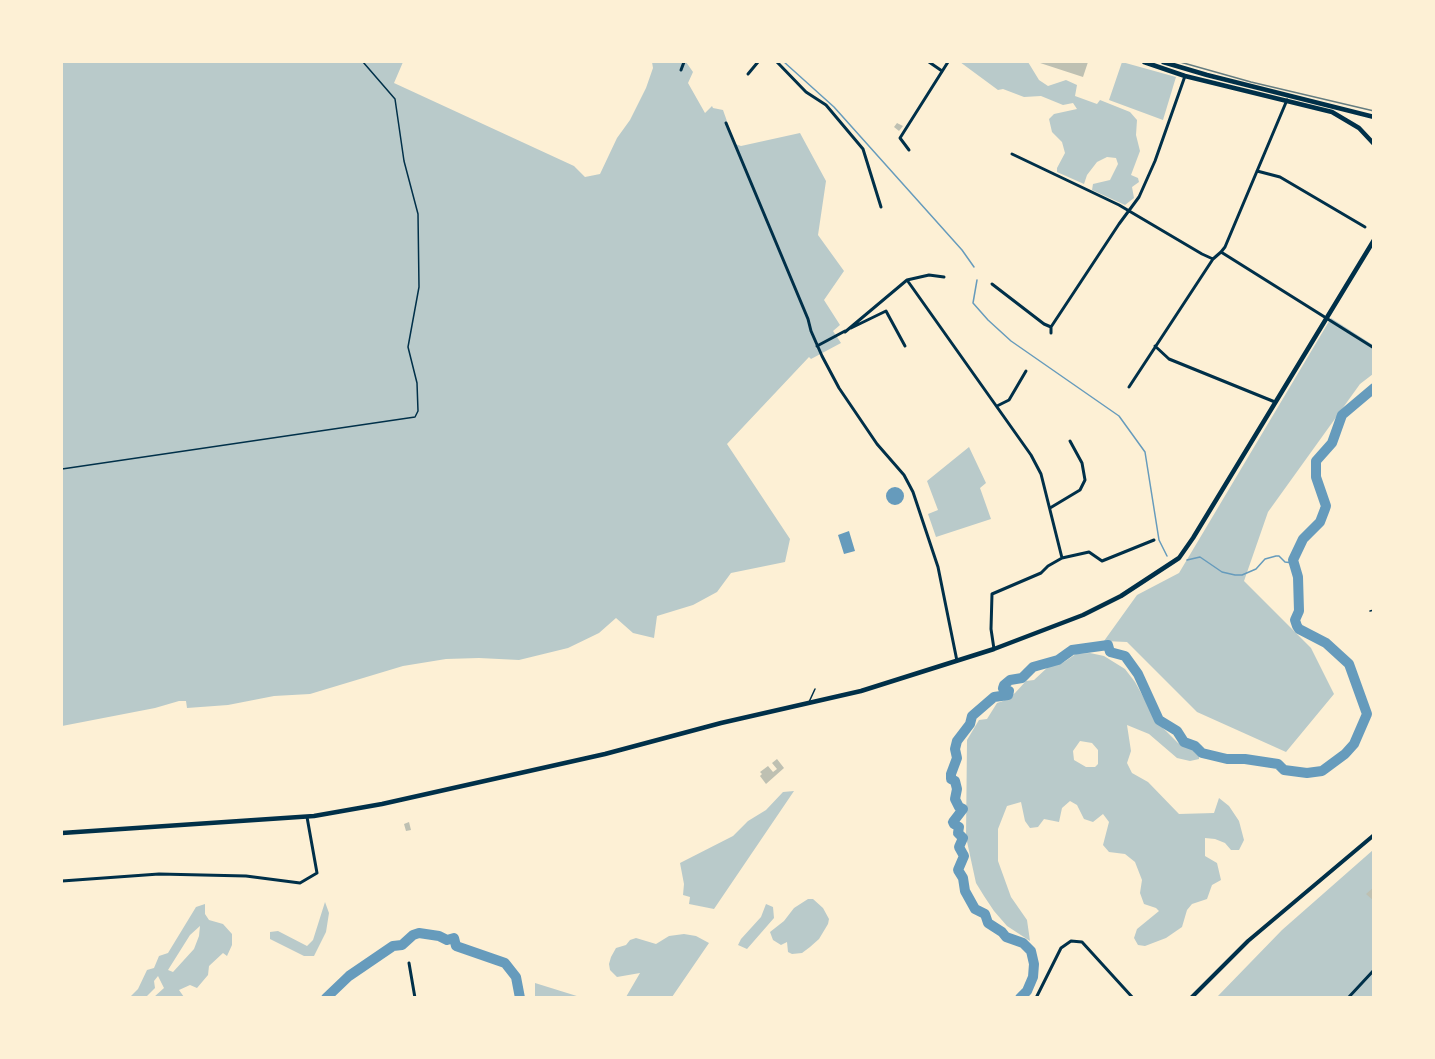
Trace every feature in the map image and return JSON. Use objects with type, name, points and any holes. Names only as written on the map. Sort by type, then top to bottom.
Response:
[{"type":"main road","points":[[1144,62],[1185,76],[1287,100],[1340,116],[1359,128],[1374,144]]},
{"type":"main road","points":[[1163,62],[1374,117]]},
{"type":"main road","points":[[62,833],[306,816],[363,808],[861,691],[1046,630],[1121,596],[1179,558],[1374,240]]},
{"type":"main road","points":[[1366,255],[1374,248]]},
{"type":"street","points":[[681,70],[684,62]]},
{"type":"street","points":[[748,74],[758,62]]},
{"type":"street","points":[[777,62],[806,92],[826,105],[863,149],[881,207]]},
{"type":"street","points":[[929,62],[942,70]]},
{"type":"street","points":[[909,150],[900,138],[948,62]]},
{"type":"street","points":[[1051,333],[1051,327],[1139,197],[1155,161],[1185,76]]},
{"type":"street","points":[[1129,387],[1213,259],[1221,252],[1287,100]]},
{"type":"street","points":[[726,123],[808,319],[817,346],[839,388],[877,444],[904,475],[913,492],[938,564],[957,661]]},
{"type":"street","points":[[1012,154],[1119,205],[1213,259]]},
{"type":"street","points":[[1257,171],[1280,177],[1365,227]]},
{"type":"street","points":[[1221,252],[1374,348]]},
{"type":"street","points":[[845,332],[907,280],[929,275],[944,277]]},
{"type":"street","points":[[907,280],[1031,455],[1041,474],[1062,558]]},
{"type":"street","points":[[992,284],[1051,327]]},
{"type":"street","points":[[817,346],[886,311],[905,346]]},
{"type":"street","points":[[1154,346],[1169,359],[1275,402]]},
{"type":"street","points":[[997,406],[1009,399],[1026,371]]},
{"type":"street","points":[[1050,508],[1080,490],[1085,480],[1082,463],[1070,441]]},
{"type":"street","points":[[994,649],[991,629],[992,594],[1041,573],[1062,558],[1089,552],[1102,561],[1154,540]]},
{"type":"street","points":[[62,881],[159,873],[246,876],[285,882],[306,881],[317,873],[306,816]]},
{"type":"street","points":[[1191,998],[1248,941],[1374,835]]},
{"type":"street","points":[[1036,998],[1061,948],[1071,941],[1082,942],[1133,998]]},
{"type":"street","points":[[409,963],[415,998]]},
{"type":"street","points":[[1348,998],[1374,970]]},
{"type":"lane","points":[[1370,611],[1374,610]]},
{"type":"lane","points":[[808,704],[815,689]]},
{"type":"path","points":[[62,470],[415,417],[418,411],[417,383],[408,347],[419,287],[418,214],[404,161],[395,99],[363,62]]},
{"type":"shaded area","points":[[62,62],[403,62],[394,83],[574,166],[585,177],[600,174],[617,138],[630,120],[646,88],[653,68],[652,62],[686,62],[693,72],[688,83],[705,113],[712,106],[723,110],[735,144],[741,146],[800,133],[826,181],[818,235],[844,271],[824,300],[840,325],[833,331],[841,343],[811,359],[809,357],[727,444],[790,539],[785,562],[731,573],[717,592],[693,605],[657,616],[654,638],[633,633],[616,618],[599,633],[568,648],[519,660],[446,659],[403,666],[310,694],[274,696],[228,705],[187,708],[186,701],[179,701],[155,708],[62,726]]},
{"type":"shaded area","points":[[960,62],[1028,62],[1039,80],[1048,86],[1066,80],[1077,85],[1075,96],[1097,104],[1100,100],[1130,112],[1137,120],[1136,135],[1140,151],[1131,175],[1138,178],[1139,182],[1132,187],[1134,198],[1125,205],[1092,190],[1093,184],[1110,180],[1118,164],[1116,158],[1107,157],[1097,162],[1087,175],[1084,184],[1057,172],[1065,153],[1062,142],[1052,132],[1049,119],[1054,114],[1077,109],[1073,103],[1063,105],[1041,96],[1024,97],[1003,89],[998,90]]},
{"type":"shaded area","points":[[1122,62],[1176,77],[1163,120],[1109,100]]},
{"type":"shaded area","points":[[1331,318],[1373,345],[1373,374],[1360,384],[1268,512],[1244,581],[1311,648],[1334,694],[1286,752],[1197,712],[1127,642],[1104,641],[1137,595],[1179,573]]},
{"type":"shaded area","points":[[969,447],[986,483],[980,488],[991,519],[936,537],[928,514],[938,510],[927,481]]},
{"type":"shaded area","points":[[1090,653],[1104,656],[1125,669],[1135,682],[1157,722],[1178,743],[1194,749],[1199,755],[1199,759],[1190,761],[1177,758],[1149,734],[1127,725],[1131,751],[1127,763],[1132,773],[1148,782],[1179,814],[1214,813],[1219,798],[1229,806],[1239,821],[1244,840],[1239,850],[1231,850],[1225,843],[1205,838],[1205,856],[1217,863],[1221,880],[1212,885],[1207,899],[1192,904],[1187,910],[1182,927],[1166,938],[1145,946],[1138,945],[1134,938],[1137,929],[1159,911],[1144,904],[1140,893],[1142,880],[1135,862],[1125,854],[1109,852],[1103,845],[1109,822],[1103,814],[1093,822],[1084,819],[1077,805],[1070,801],[1062,808],[1059,822],[1044,819],[1038,827],[1030,828],[1025,821],[1021,802],[1007,806],[998,829],[998,861],[1011,897],[1027,920],[1030,941],[1007,926],[976,883],[966,837],[967,740],[979,720],[987,719],[997,703],[1015,693],[1026,681],[1034,680],[1048,667],[1064,662],[1076,654]],"holes":[[[1080,741],[1092,743],[1098,750],[1098,764],[1095,767],[1086,767],[1074,760],[1073,751]]]},
{"type":"shaded area","points":[[794,791],[714,909],[689,904],[690,897],[683,895],[684,884],[680,863],[733,836],[748,821],[766,810],[783,792]]},
{"type":"shaded area","points":[[1373,850],[1373,997],[1216,998],[1282,930]]},
{"type":"shaded area","points":[[808,899],[813,899],[823,908],[829,919],[828,924],[819,939],[810,947],[802,953],[792,954],[788,952],[787,942],[781,945],[773,940],[770,932],[784,921],[794,908]]},
{"type":"shaded area","points":[[325,902],[329,913],[326,932],[314,956],[304,956],[270,939],[270,932],[278,931],[307,946],[313,940]]},
{"type":"shaded area","points":[[205,904],[205,914],[209,920],[223,924],[232,934],[232,945],[227,956],[223,953],[209,966],[208,975],[197,988],[190,985],[179,990],[184,997],[154,997],[164,988],[158,976],[154,981],[155,988],[147,996],[130,997],[138,989],[147,970],[154,968],[159,956],[168,953],[196,907]],"holes":[[[200,926],[194,949],[173,972],[168,970],[190,935]]]},
{"type":"shaded area","points":[[766,904],[773,907],[774,918],[747,949],[738,945],[761,917]]},
{"type":"shaded area","points":[[684,934],[696,936],[709,943],[672,997],[626,997],[640,973],[617,977],[610,970],[609,964],[616,948],[636,938],[656,944],[669,936]]},
{"type":"shaded area","points":[[535,983],[580,997],[535,997]]},
{"type":"water","points":[[895,487],[901,490],[904,496],[901,502],[895,505],[889,502],[886,496],[889,490]]},
{"type":"water","points":[[849,531],[855,551],[844,554],[838,535]]},
{"type":"building","points":[[1037,62],[1088,62],[1083,77]]},
{"type":"building","points":[[897,123],[903,126],[899,131],[894,127]]},
{"type":"building","points":[[777,759],[784,768],[766,784],[760,772],[768,766],[773,772],[777,769],[772,763]]},
{"type":"building","points":[[409,822],[411,830],[406,831],[404,824]]},
{"type":"building","points":[[1374,887],[1374,901],[1366,894]]},
{"type":"waterway","points":[[784,62],[834,107],[962,250],[974,267]]},
{"type":"waterway","points":[[977,280],[973,303],[988,320],[1011,341],[1119,416],[1145,452],[1159,540],[1167,556]]},
{"type":"waterway","points":[[1020,998],[1027,991],[1033,977],[1034,964],[1031,951],[1023,943],[1006,937],[988,923],[985,914],[975,909],[965,891],[963,878],[958,870],[964,856],[959,847],[963,838],[958,833],[959,827],[953,822],[963,809],[959,807],[955,799],[957,789],[955,781],[951,779],[957,758],[955,749],[957,741],[970,724],[972,716],[994,697],[1008,695],[1009,691],[1003,688],[1010,680],[1022,678],[1033,667],[1058,660],[1072,650],[1108,645],[1110,652],[1125,656],[1138,674],[1159,720],[1177,731],[1184,742],[1195,746],[1202,753],[1227,759],[1278,764],[1284,770],[1307,773],[1322,771],[1345,754],[1354,744],[1367,714],[1349,664],[1326,643],[1297,626],[1295,620],[1299,611],[1298,577],[1293,560],[1303,539],[1320,522],[1326,506],[1316,477],[1316,461],[1332,443],[1342,415],[1374,388]]},
{"type":"waterway","points":[[1187,560],[1200,557],[1222,572],[1235,575],[1242,575],[1256,569],[1265,559],[1276,556],[1285,562],[1293,563]]},
{"type":"waterway","points":[[326,998],[349,976],[393,946],[402,945],[413,935],[419,933],[439,936],[447,940],[454,938],[456,946],[505,963],[516,977],[520,998]]},
{"type":"tram line","points":[[1180,62],[1251,82],[1374,111]]}]
